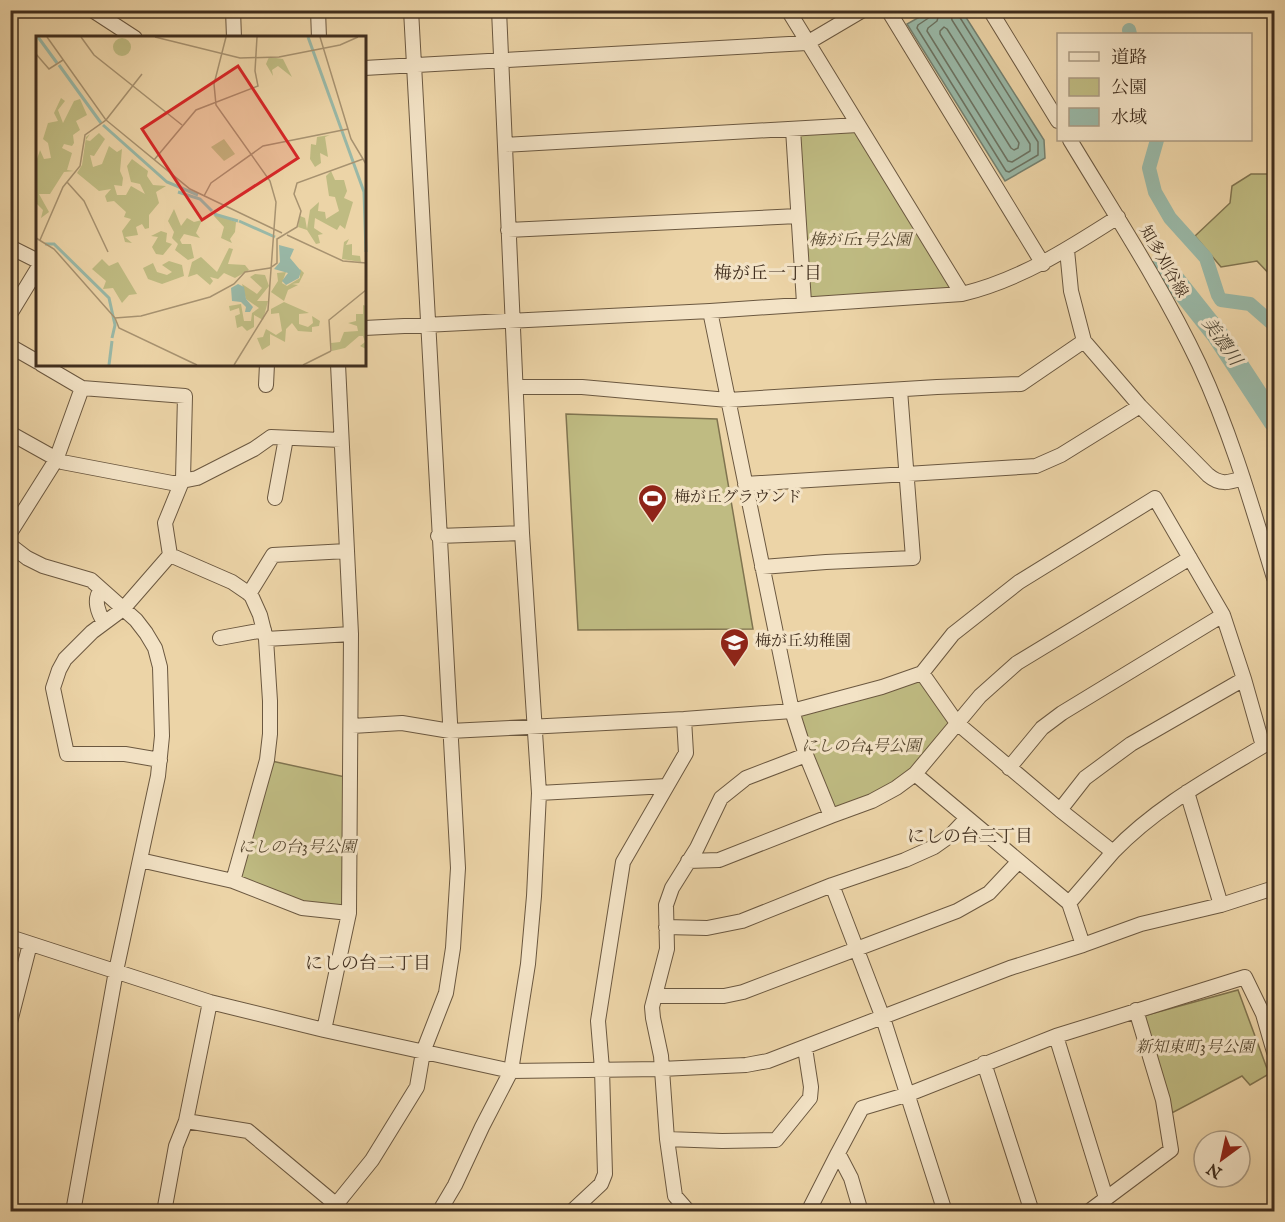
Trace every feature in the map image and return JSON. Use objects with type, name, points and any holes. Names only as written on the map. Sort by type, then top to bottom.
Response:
[{"type":"street","points":[[92,10],[132,36]]},
{"type":"street","points":[[232,10],[234,36]]},
{"type":"street","points":[[318,10],[319,36]]},
{"type":"street","points":[[186,1121],[248,1131],[337,1209],[372,1160],[417,1087],[423,1052],[446,993],[453,948],[458,868],[438,536],[411,10]]},
{"type":"street","points":[[439,1212],[455,1185],[511,1071],[528,964],[539,793],[522,533],[499,10]]},
{"type":"street","points":[[788,10],[962,294]]},
{"type":"street","points":[[366,68],[807,43],[863,10]]},
{"type":"street","points":[[888,10],[1043,264]]},
{"type":"street","points":[[990,10],[1057,118]]},
{"type":"street","points":[[505,146],[858,125]]},
{"type":"street","points":[[793,129],[804,303]]},
{"type":"street","name":"知多刈谷線","points":[[1071,141],[1150,270],[1198,364],[1219,411],[1275,578]]},
{"type":"street","points":[[508,230],[798,216]]},
{"type":"street","points":[[366,328],[710,311],[962,294],[1000,284],[1043,264],[1118,217]]},
{"type":"street","points":[[10,247],[36,260]]},
{"type":"street","points":[[1067,250],[1071,291],[1084,341],[1140,406],[1215,481],[1226,484],[1243,478]]},
{"type":"street","points":[[10,314],[36,271]]},
{"type":"street","points":[[710,311],[792,711],[806,755],[831,816]]},
{"type":"street","points":[[516,387],[582,387],[728,400],[1021,384],[1084,341]]},
{"type":"street","points":[[10,346],[36,361]]},
{"type":"street","points":[[45,366],[82,388],[185,396],[182,482],[165,523],[170,555],[123,609],[92,632],[65,659],[52,688],[67,754],[125,754],[160,760]]},
{"type":"street","points":[[266,385],[267,366]]},
{"type":"street","points":[[324,1030],[349,913],[351,634],[338,366]]},
{"type":"street","points":[[10,532],[56,460],[82,388]]},
{"type":"street","points":[[762,567],[913,558],[900,390]]},
{"type":"street","points":[[745,484],[1036,466],[1061,455],[1140,406]]},
{"type":"street","points":[[10,433],[56,460],[172,483],[197,478],[254,449],[271,437],[341,440]]},
{"type":"street","points":[[275,498],[286,438]]},
{"type":"street","points":[[352,726],[402,723],[450,731],[684,719],[792,711],[882,687],[922,673],[953,634],[1019,582],[1155,498],[1223,615],[1263,746],[1153,815],[1113,852],[1069,903]]},
{"type":"street","points":[[438,536],[522,533]]},
{"type":"street","points":[[10,545],[27,558],[43,566],[91,580],[136,620],[155,648],[160,667],[162,736],[160,760],[116,971],[73,1212]]},
{"type":"street","points":[[249,594],[273,555],[347,551]]},
{"type":"street","points":[[170,555],[232,582],[249,594],[260,615],[265,634],[270,701],[267,760],[233,881]]},
{"type":"street","points":[[688,861],[719,860],[872,801],[896,788],[915,774],[980,696],[1017,663],[1190,558]]},
{"type":"street","points":[[100,590],[96,600],[98,611],[104,622]]},
{"type":"street","points":[[1009,768],[1042,728],[1062,713],[1223,615]]},
{"type":"street","points":[[220,638],[265,634],[351,634]]},
{"type":"street","points":[[922,673],[957,723],[1113,852]]},
{"type":"street","points":[[1060,810],[1085,778],[1131,744],[1244,679]]},
{"type":"street","points":[[579,1209],[601,1185],[605,1174],[602,1069],[598,1021],[623,862],[686,753],[684,719]]},
{"type":"street","points":[[688,1212],[675,1196],[667,1139],[661,1056],[652,1018],[652,1007],[667,949],[666,905],[672,888],[697,848],[721,798],[746,778],[806,755]]},
{"type":"street","points":[[915,774],[1069,903],[1083,945]]},
{"type":"street","points":[[539,793],[667,786]]},
{"type":"street","points":[[1187,792],[1221,905]]},
{"type":"street","points":[[666,927],[707,928],[729,925],[832,885],[905,860],[934,847],[951,835],[967,818]]},
{"type":"street","points":[[140,860],[233,881],[302,908],[349,913]]},
{"type":"street","points":[[655,996],[724,996],[742,992],[857,950],[957,911],[989,893],[1019,861]]},
{"type":"street","points":[[832,885],[883,1017],[945,1212]]},
{"type":"street","points":[[10,937],[210,1002],[324,1030],[511,1071],[661,1069],[746,1065],[768,1061],[1010,968],[1141,924],[1221,905],[1275,888]]},
{"type":"street","points":[[10,1022],[30,944]]},
{"type":"street","points":[[808,1212],[862,1108],[909,1094],[1056,1036],[1245,977],[1269,1012],[1275,1052]]},
{"type":"street","points":[[164,1212],[177,1146],[186,1121],[210,1002]]},
{"type":"street","points":[[1088,1212],[1171,1150],[1163,1100],[1136,1010]]},
{"type":"street","points":[[1056,1036],[1106,1198]]},
{"type":"street","points":[[667,1139],[722,1142],[776,1140],[810,1098],[811,1087],[805,1048]]},
{"type":"street","points":[[984,1063],[1032,1212]]},
{"type":"street","points":[[838,1153],[851,1178],[861,1212]]},
{"type":"green space","name":"梅が丘1号公園","points":[[858,125],[962,294],[804,303],[793,129]]},
{"type":"green space","points":[[1251,174],[1274,174],[1274,279],[1257,261],[1221,267],[1195,236],[1230,203],[1232,186]]},
{"type":"green space","name":"梅が丘グラウンド","points":[[566,414],[717,419],[753,629],[578,630]]},
{"type":"green space","name":"にしの台4号公園","points":[[922,673],[957,723],[915,774],[831,816],[792,711]]},
{"type":"green space","name":"にしの台3号公園","points":[[267,760],[350,778],[349,913],[302,908],[233,881]]},
{"type":"green space","name":"新知東町3号公園","points":[[1238,990],[1269,1074],[1250,1085],[1242,1076],[1170,1114],[1136,1018]]},
{"type":"water","points":[[930,11],[962,11],[1044,140],[1045,158],[1005,181],[907,24]]},
{"type":"waterway","points":[[1157,141],[1149,168],[1155,192],[1170,218],[1206,258],[1221,300],[1250,304],[1274,325]]},
{"type":"waterway","name":"美濃川","points":[[1163,266],[1217,334],[1274,421]]},
{"type":"place","name":"梅が丘グラウンド","points":[[653,524]]},
{"type":"place","name":"梅が丘幼稚園","points":[[734,668]]},
{"type":"district","name":"梅が丘一丁目","points":[[768,274]]},
{"type":"district","name":"にしの台三丁目","points":[[970,837]]},
{"type":"district","name":"にしの台二丁目","points":[[368,964]]}]
